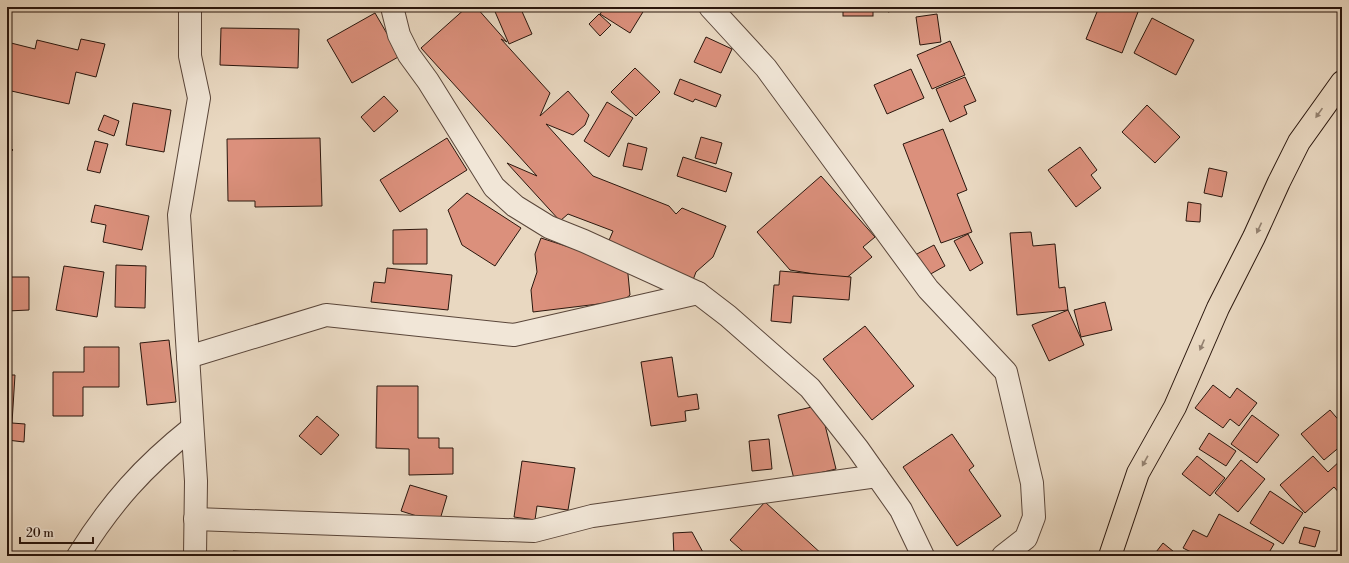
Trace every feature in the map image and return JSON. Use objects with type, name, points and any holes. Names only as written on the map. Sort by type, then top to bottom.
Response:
[{"type":"main road","points":[[1110,556],[1138,473],[1175,408],[1218,308],[1254,237],[1279,182],[1299,142],[1342,82]]},
{"type":"street","points":[[190,7],[190,56],[199,98],[179,215],[196,481],[195,556]]},
{"type":"street","points":[[392,7],[399,35],[409,55],[428,81],[494,187],[515,206],[549,227],[584,241],[698,293],[728,316],[810,388],[901,510],[923,556]]},
{"type":"street","points":[[710,7],[766,68],[928,289],[1006,372],[1032,483],[1034,517],[1026,538],[1003,556]]},
{"type":"street","points":[[188,357],[326,315],[514,335],[698,293]]},
{"type":"street","points":[[78,556],[105,515],[132,482],[162,453],[192,428]]},
{"type":"street","points":[[196,519],[534,531],[592,516],[877,476]]},
{"type":"building","points":[[467,7],[476,7],[507,42],[501,39],[550,93],[540,116],[568,91],[589,115],[585,125],[573,135],[546,124],[593,176],[669,206],[676,214],[682,208],[726,226],[713,257],[696,272],[693,280],[607,245],[613,231],[568,214],[560,221],[507,163],[537,176],[421,48]]},
{"type":"building","points":[[493,7],[520,7],[532,34],[509,44]]},
{"type":"building","points":[[605,7],[646,7],[630,33],[600,14]]},
{"type":"building","points":[[843,7],[873,7],[873,16],[843,16]]},
{"type":"building","points":[[887,7],[907,7],[888,12]]},
{"type":"building","points":[[1099,7],[1124,7],[1138,12],[1122,53],[1086,39]]},
{"type":"building","points":[[375,13],[400,56],[352,83],[327,40]]},
{"type":"building","points":[[599,14],[611,25],[600,36],[589,24]]},
{"type":"building","points":[[937,14],[941,42],[920,45],[916,17]]},
{"type":"building","points":[[1152,18],[1194,40],[1176,75],[1134,53]]},
{"type":"building","points":[[221,28],[299,29],[298,68],[220,65]]},
{"type":"building","points":[[706,37],[732,49],[721,73],[694,62]]},
{"type":"building","points":[[81,39],[105,44],[96,77],[76,72],[69,104],[7,90],[7,42],[35,49],[37,40],[78,50]]},
{"type":"building","points":[[950,41],[965,75],[932,89],[917,55]]},
{"type":"building","points":[[635,68],[660,92],[636,116],[611,92]]},
{"type":"building","points":[[911,69],[924,98],[887,114],[874,85]]},
{"type":"building","points":[[965,77],[976,101],[964,106],[967,114],[950,122],[936,89]]},
{"type":"building","points":[[680,79],[721,95],[716,107],[695,99],[693,102],[674,94]]},
{"type":"building","points":[[384,96],[398,111],[374,132],[361,117]]},
{"type":"building","points":[[607,102],[633,118],[609,157],[584,141]]},
{"type":"building","points":[[133,103],[171,110],[164,152],[126,145]]},
{"type":"building","points":[[1147,105],[1180,137],[1155,163],[1122,132]]},
{"type":"building","points":[[104,115],[119,121],[114,136],[98,130]]},
{"type":"building","points":[[943,129],[967,190],[957,194],[972,232],[941,243],[903,144]]},
{"type":"building","points":[[701,137],[722,143],[716,164],[695,158]]},
{"type":"building","points":[[320,138],[322,206],[255,207],[255,201],[228,201],[227,139]]},
{"type":"building","points":[[447,138],[467,170],[400,212],[380,180]]},
{"type":"building","points":[[95,141],[108,144],[100,173],[87,170]]},
{"type":"building","points":[[628,143],[647,148],[642,170],[623,166]]},
{"type":"building","points":[[7,144],[13,150],[7,155]]},
{"type":"building","points":[[1080,147],[1097,170],[1091,175],[1101,188],[1076,207],[1048,170]]},
{"type":"building","points":[[683,157],[732,173],[726,192],[677,176]]},
{"type":"building","points":[[1209,168],[1227,172],[1222,197],[1204,193]]},
{"type":"building","points":[[821,176],[875,237],[863,247],[872,257],[845,279],[790,270],[757,232]]},
{"type":"building","points":[[467,193],[521,228],[495,266],[462,245],[448,210]]},
{"type":"building","points":[[1188,202],[1201,204],[1200,222],[1186,221]]},
{"type":"building","points":[[95,205],[149,216],[142,250],[103,242],[106,225],[91,222]]},
{"type":"building","points":[[427,229],[427,264],[393,264],[393,230]]},
{"type":"building","points":[[1031,232],[1033,246],[1055,244],[1059,288],[1065,287],[1068,310],[1017,315],[1010,233]]},
{"type":"building","points":[[968,234],[983,263],[970,271],[954,241]]},
{"type":"building","points":[[541,238],[627,264],[630,295],[623,301],[533,312],[531,290],[537,272],[535,254]]},
{"type":"building","points":[[934,245],[945,266],[927,276],[915,255]]},
{"type":"building","points":[[116,265],[146,266],[145,308],[115,307]]},
{"type":"building","points":[[64,266],[104,272],[97,317],[56,310]]},
{"type":"building","points":[[387,268],[452,275],[448,310],[371,302],[374,282],[385,283]]},
{"type":"building","points":[[780,271],[851,277],[849,300],[793,296],[791,323],[771,321],[774,285],[779,285]]},
{"type":"building","points":[[7,277],[29,277],[29,310],[7,311]]},
{"type":"building","points":[[1105,302],[1112,330],[1081,337],[1074,310]]},
{"type":"building","points":[[1068,310],[1084,345],[1049,361],[1032,325]]},
{"type":"building","points":[[865,326],[914,386],[872,420],[823,359]]},
{"type":"building","points":[[169,340],[176,402],[147,405],[140,343]]},
{"type":"building","points":[[84,347],[119,347],[119,387],[83,387],[83,416],[53,416],[53,372],[84,372]]},
{"type":"building","points":[[672,357],[678,397],[697,394],[699,409],[685,411],[686,421],[651,426],[641,362]]},
{"type":"building","points":[[7,375],[15,375],[12,423],[25,424],[24,442],[7,440]]},
{"type":"building","points":[[1213,385],[1230,398],[1237,388],[1257,403],[1239,426],[1230,419],[1223,428],[1195,408]]},
{"type":"building","points":[[377,386],[418,386],[418,438],[439,438],[439,448],[453,448],[453,474],[409,475],[409,449],[376,448]]},
{"type":"building","points":[[820,405],[836,469],[794,479],[778,415]]},
{"type":"building","points":[[1330,410],[1342,424],[1342,445],[1324,460],[1301,434]]},
{"type":"building","points":[[1252,415],[1279,435],[1257,463],[1231,444]]},
{"type":"building","points":[[317,416],[339,435],[321,455],[299,436]]},
{"type":"building","points":[[1209,433],[1236,451],[1226,466],[1199,449]]},
{"type":"building","points":[[952,434],[974,466],[969,470],[1001,516],[957,546],[903,467]]},
{"type":"building","points":[[769,439],[772,469],[752,471],[749,441]]},
{"type":"building","points":[[1197,456],[1225,478],[1210,496],[1182,474]]},
{"type":"building","points":[[1313,456],[1328,472],[1342,459],[1342,496],[1334,487],[1305,513],[1280,485]]},
{"type":"building","points":[[1241,460],[1265,479],[1238,512],[1215,493]]},
{"type":"building","points":[[522,461],[575,468],[568,510],[537,506],[535,520],[514,517]]},
{"type":"building","points":[[410,485],[447,496],[439,523],[401,511]]},
{"type":"building","points":[[1270,491],[1303,513],[1283,544],[1250,523]]},
{"type":"building","points":[[765,502],[824,556],[748,556],[730,540]]},
{"type":"building","points":[[1219,514],[1274,544],[1267,556],[1199,556],[1183,548],[1193,530],[1207,537]]},
{"type":"building","points":[[1304,527],[1320,531],[1315,547],[1299,543]]},
{"type":"building","points":[[692,532],[705,556],[674,556],[673,533]]},
{"type":"building","points":[[1163,543],[1179,556],[1153,556]]},
{"type":"building","points":[[233,551],[301,556],[232,556]]},
{"type":"building","points":[[462,553],[495,554],[495,556],[462,556]]}]
